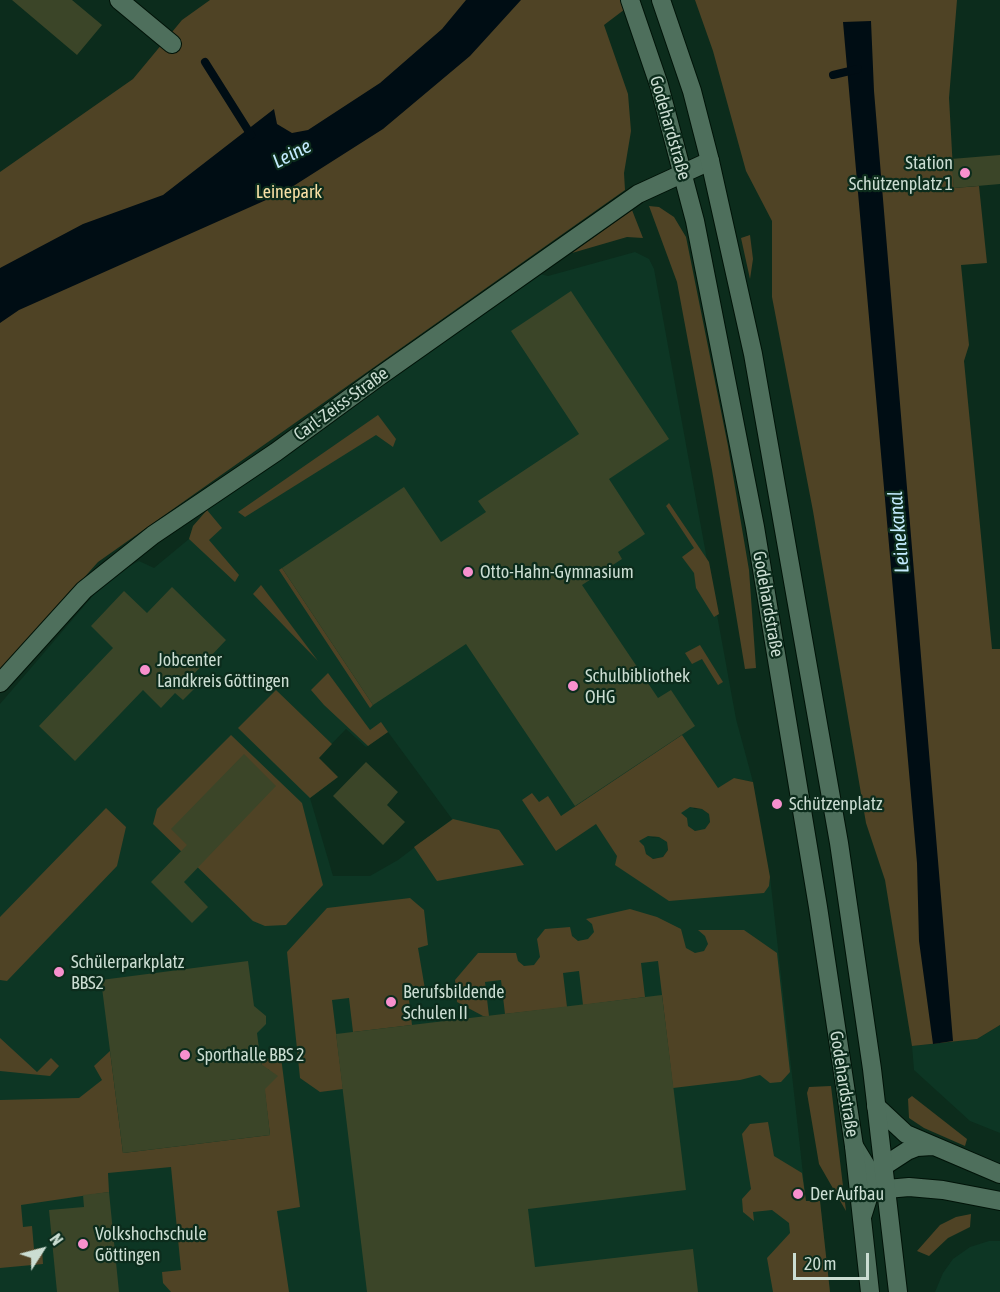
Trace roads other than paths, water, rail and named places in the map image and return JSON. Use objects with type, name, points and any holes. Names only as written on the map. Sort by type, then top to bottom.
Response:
[{"type":"street","points":[[119,0],[172,44]]},
{"type":"street","name":"Godehardstraße","points":[[661,0],[692,91],[710,160],[753,354],[839,843],[876,1106],[882,1178],[898,1292]]},
{"type":"street","name":"Godehardstraße","points":[[632,6],[659,85],[683,173],[755,527],[816,896],[854,1146],[870,1292]]},
{"type":"street","name":"Carl-Zeiss-Straße","points":[[0,683],[84,590],[109,567],[276,452],[638,194],[710,160]]},
{"type":"street","points":[[876,1106],[906,1134],[1000,1174]]},
{"type":"street","points":[[854,1146],[882,1178],[1000,1201]]},
{"type":"street","points":[[882,1178],[917,1147],[934,1146]]},
{"type":"street","name":"Godehardstraße","points":[[862,1217],[882,1178]]},
{"type":"water","name":"Leine","points":[[466,0],[521,0],[470,56],[383,129],[284,192],[19,310],[0,323],[0,268],[83,224],[163,195],[274,109],[277,124],[292,133],[308,130],[380,83],[442,29]]},
{"type":"water","name":"Leinekanal","points":[[871,21],[874,91],[953,1041],[933,1044],[919,941],[917,863],[843,22]]},
{"type":"waterway","points":[[205,62],[251,135]]},
{"type":"waterway","points":[[833,75],[858,69]]},
{"type":"place","name":"Station Schützenplatz 1","points":[[965,173]]},
{"type":"place","name":"Otto-Hahn-Gymnasium","points":[[468,572]]},
{"type":"place","name":"Jobcenter Landkreis Göttingen","points":[[145,670]]},
{"type":"place","name":"Schulbibliothek OHG","points":[[573,686]]},
{"type":"place","name":"Schützenplatz","points":[[777,804]]},
{"type":"place","name":"Schülerparkplatz BBS2","points":[[59,972]]},
{"type":"place","name":"Berufsbildende Schulen II","points":[[391,1002]]},
{"type":"place","name":"Sporthalle BBS 2","points":[[185,1055]]},
{"type":"place","name":"Der Aufbau","points":[[798,1194]]},
{"type":"place","name":"Volkshochschule Göttingen","points":[[83,1244]]},
{"type":"park label","name":"Leinepark","points":[[289,192]]}]
